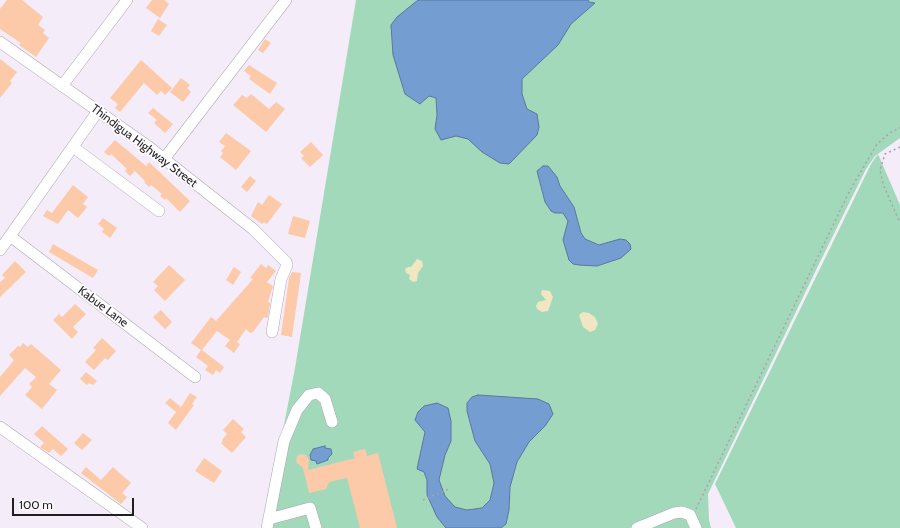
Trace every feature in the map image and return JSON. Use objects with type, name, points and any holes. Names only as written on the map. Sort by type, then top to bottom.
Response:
[{"type":"street","points":[[62,86],[127,0]]},
{"type":"street","points":[[164,159],[286,0]]},
{"type":"street","name":"Thindigua Highway Street","points":[[0,42],[164,159],[253,229],[281,257],[287,266],[281,279],[272,332]]},
{"type":"street","points":[[0,250],[98,111]]},
{"type":"street","points":[[73,147],[159,211]]},
{"type":"street","name":"Kabue Lane","points":[[10,236],[195,377]]},
{"type":"street","points":[[268,523],[284,441],[297,410],[308,395],[318,393],[325,399],[332,422]]},
{"type":"street","points":[[0,427],[142,528]]},
{"type":"street","points":[[268,523],[310,508],[316,528]]},
{"type":"street","points":[[637,528],[674,513],[682,512],[690,515],[694,523]]},
{"type":"path","points":[[694,523],[850,190],[878,144],[891,132],[900,128]]},
{"type":"path","points":[[900,147],[885,154],[880,170],[883,184],[900,222]]},
{"type":"path","points":[[423,500],[449,489]]},
{"type":"green space","points":[[356,0],[900,0],[900,138],[875,156],[866,169],[818,266],[708,494],[709,520],[711,528],[264,528],[295,368]]},
{"type":"green space","points":[[878,154],[900,205],[900,528],[736,528],[715,484],[871,164]]},
{"type":"sand","points":[[417,259],[422,261],[423,266],[418,273],[417,281],[413,282],[409,279],[410,275],[406,273],[405,269],[411,267]]},
{"type":"sand","points":[[542,290],[550,291],[553,297],[548,311],[542,312],[537,309],[536,306],[538,302],[546,300],[541,294]]},
{"type":"sand","points":[[583,312],[589,313],[595,317],[598,324],[595,330],[590,332],[583,327],[579,315]]},
{"type":"water","points":[[418,0],[588,0],[589,2],[595,3],[571,24],[558,45],[522,79],[522,94],[527,109],[537,114],[539,127],[537,135],[509,164],[500,163],[482,152],[468,139],[456,136],[441,140],[435,129],[437,115],[436,98],[429,96],[420,104],[405,94],[393,55],[391,25],[397,17]]},
{"type":"water","points":[[543,166],[548,166],[557,177],[560,186],[574,207],[581,233],[585,239],[599,245],[620,239],[626,240],[630,244],[631,249],[621,258],[597,266],[573,264],[569,260],[563,240],[568,221],[563,213],[555,213],[551,211],[545,202],[537,171]]},
{"type":"water","points":[[478,395],[538,399],[549,404],[553,414],[545,426],[529,442],[517,462],[510,487],[509,510],[506,524],[501,528],[446,528],[437,517],[427,495],[427,480],[424,472],[417,469],[425,432],[415,420],[418,412],[424,406],[437,403],[448,408],[451,421],[451,441],[445,455],[439,480],[445,496],[455,507],[467,510],[482,508],[490,500],[494,483],[490,464],[475,441],[467,411],[467,403],[472,397]]},
{"type":"water","points":[[325,446],[325,448],[331,449],[332,454],[328,460],[317,464],[316,461],[311,460],[310,455],[313,449]]},
{"type":"building","points":[[7,0],[22,0],[43,17],[38,25],[45,30],[43,33],[49,38],[36,57],[19,45],[21,43],[0,29],[0,9]]},
{"type":"building","points":[[152,0],[164,0],[169,4],[160,18],[146,8]]},
{"type":"building","points":[[158,19],[167,25],[159,36],[151,31]]},
{"type":"building","points":[[265,39],[271,43],[263,53],[258,50]]},
{"type":"building","points":[[0,59],[17,72],[10,81],[12,83],[0,98]]},
{"type":"building","points":[[141,60],[172,88],[165,95],[161,91],[157,95],[144,83],[120,112],[115,108],[118,104],[110,98]]},
{"type":"building","points":[[249,65],[277,83],[270,94],[249,79],[251,76],[244,71]]},
{"type":"building","points":[[181,78],[190,85],[187,88],[191,92],[183,102],[170,92]]},
{"type":"building","points":[[251,94],[269,109],[276,102],[285,109],[266,132],[233,105],[242,95],[247,98]]},
{"type":"building","points":[[153,108],[173,124],[165,133],[154,123],[157,120],[148,113]]},
{"type":"building","points":[[226,133],[251,151],[236,170],[220,157],[223,153],[221,151],[225,146],[219,142]]},
{"type":"building","points":[[115,140],[146,166],[149,162],[190,201],[180,212],[166,198],[165,200],[160,196],[162,194],[151,185],[149,187],[135,171],[130,176],[125,171],[127,169],[111,154],[109,156],[104,152]]},
{"type":"building","points":[[311,142],[323,155],[310,167],[301,158],[304,156],[300,152]]},
{"type":"building","points":[[250,176],[256,181],[247,192],[241,187]]},
{"type":"building","points":[[73,185],[88,197],[83,204],[87,207],[78,218],[68,210],[58,224],[43,216],[47,210],[52,213]]},
{"type":"building","points":[[269,195],[282,204],[267,224],[264,222],[262,224],[251,216],[258,202],[262,205]]},
{"type":"building","points":[[293,216],[310,221],[305,238],[288,234]]},
{"type":"building","points":[[103,218],[117,228],[110,238],[102,232],[104,229],[98,224]]},
{"type":"building","points":[[53,244],[98,270],[93,278],[49,252]]},
{"type":"building","points":[[15,261],[26,272],[0,297],[0,282],[5,278],[2,275]]},
{"type":"building","points":[[261,264],[266,268],[268,265],[276,271],[267,282],[273,286],[268,302],[270,303],[268,317],[264,317],[253,332],[250,333],[246,329],[237,342],[240,344],[234,353],[225,346],[230,340],[217,331],[202,350],[224,367],[220,373],[216,370],[213,375],[205,370],[208,366],[196,357],[201,350],[191,343],[211,317],[216,321],[253,279],[250,278]]},
{"type":"building","points":[[169,265],[185,280],[165,301],[154,290],[158,286],[153,282]]},
{"type":"building","points":[[234,267],[241,272],[233,285],[226,280]]},
{"type":"building","points":[[292,272],[301,273],[292,337],[281,335],[289,278]]},
{"type":"building","points":[[75,304],[86,314],[73,327],[78,332],[72,339],[53,320],[59,314],[62,317]]},
{"type":"building","points":[[161,310],[172,322],[165,329],[153,317]]},
{"type":"building","points":[[102,338],[116,351],[108,360],[105,358],[94,370],[85,362],[96,350],[93,348]]},
{"type":"building","points":[[23,343],[28,347],[31,344],[61,370],[49,384],[57,390],[42,409],[25,395],[32,387],[29,384],[36,377],[25,368],[0,396],[0,377],[14,360],[9,355]]},
{"type":"building","points":[[86,372],[97,381],[93,385],[89,383],[87,385],[80,379]]},
{"type":"building","points":[[190,393],[197,397],[192,404],[194,405],[176,430],[168,423],[176,412],[165,403],[170,398],[181,407]]},
{"type":"building","points":[[233,419],[244,429],[241,432],[246,437],[232,453],[221,443],[227,434],[223,430]]},
{"type":"building","points":[[42,426],[68,449],[61,456],[53,449],[49,453],[40,447],[44,443],[34,434]]},
{"type":"building","points":[[83,433],[92,440],[82,450],[74,443]]},
{"type":"building","points":[[365,449],[367,456],[378,453],[397,528],[360,528],[347,478],[329,482],[326,489],[309,493],[303,468],[296,462],[297,456],[301,454],[306,455],[309,460],[308,470],[355,458],[353,452]]},
{"type":"building","points":[[204,458],[222,471],[214,483],[195,471]]},
{"type":"building","points":[[86,467],[101,480],[113,467],[131,483],[122,493],[127,497],[121,504],[81,473]]}]
